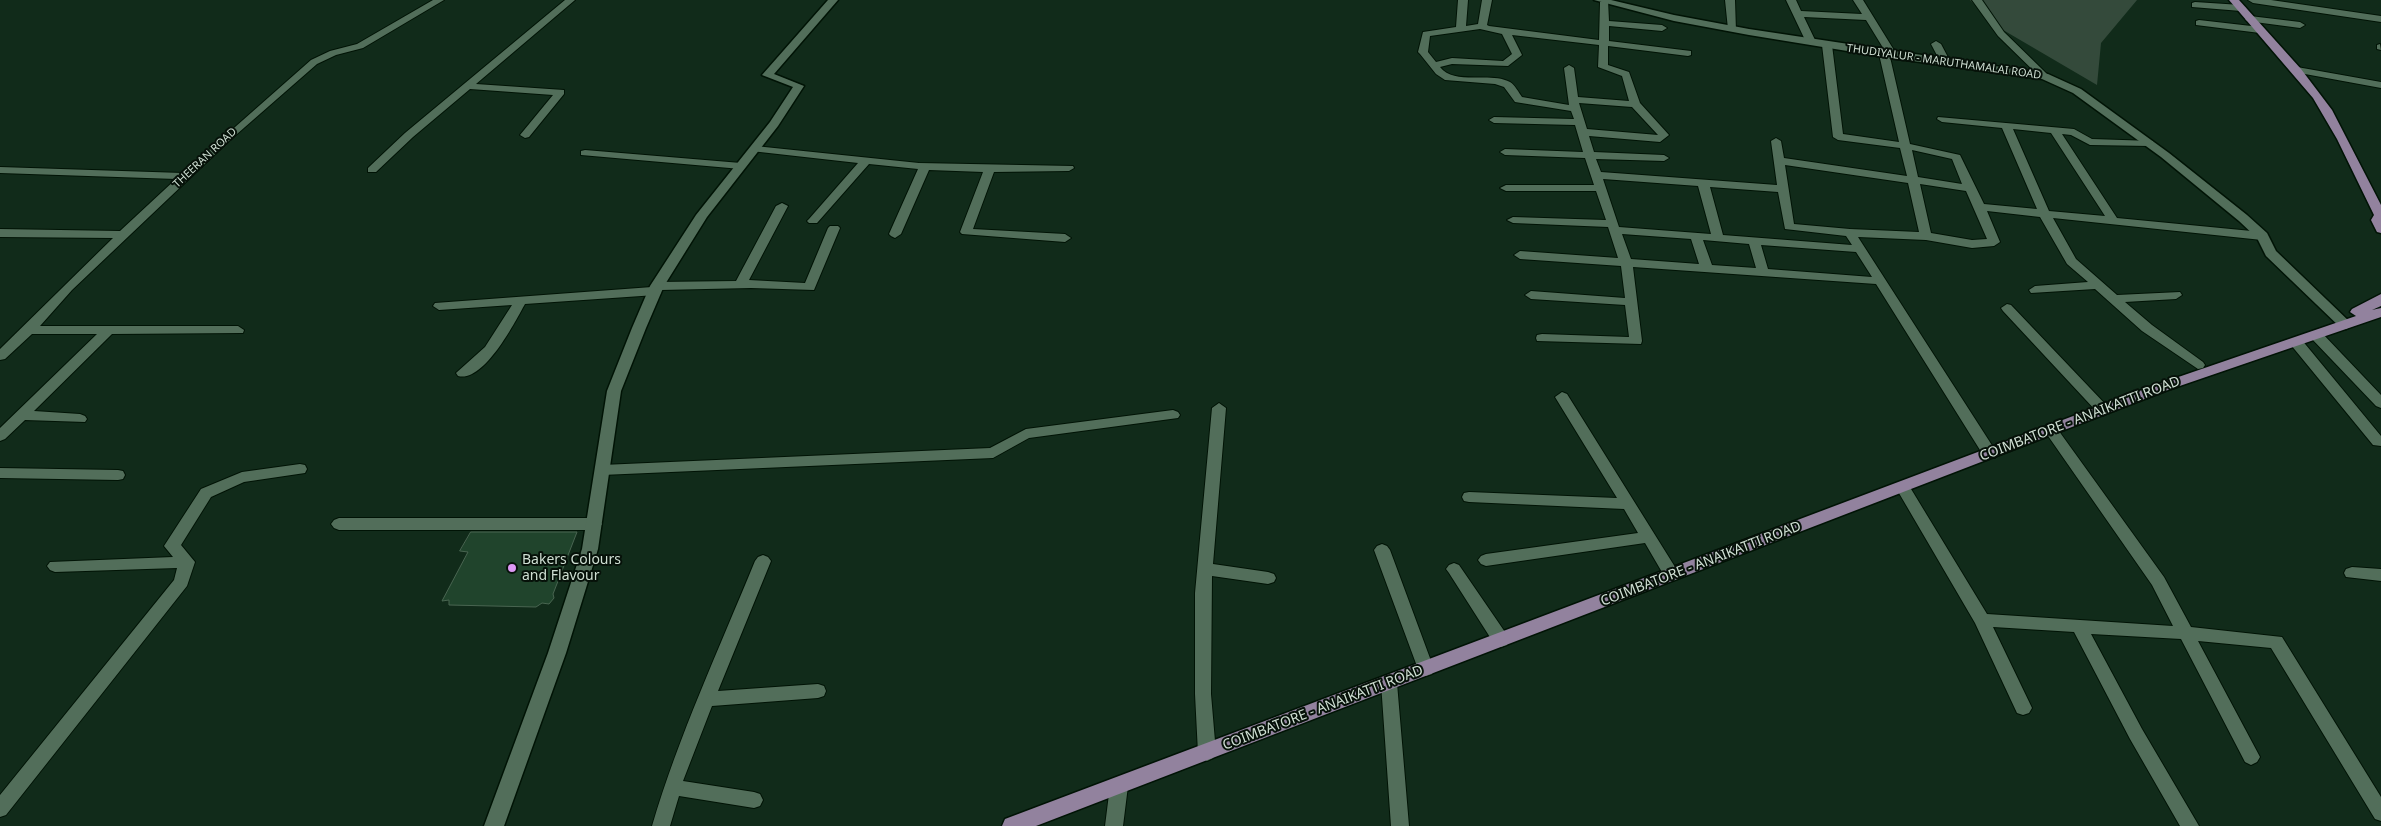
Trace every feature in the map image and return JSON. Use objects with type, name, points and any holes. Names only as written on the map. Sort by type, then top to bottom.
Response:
[{"type":"main road","points":[[2238,4],[2297,70],[2318,98],[2332,122],[2380,220]]},
{"type":"main road","name":"COIMBATORE - ANAIKATTI ROAD","points":[[1012,826],[1672,574],[1903,488],[2103,410],[2199,369],[2360,317],[2379,302],[2381,298]]},
{"type":"main road","points":[[2199,369],[2209,372],[2316,336],[2360,317]]},
{"type":"street","name":"THEERAN ROAD","points":[[0,356],[29,330],[68,286],[185,176],[314,62],[333,53],[360,46],[439,0]]},
{"type":"street","points":[[372,170],[570,0]]},
{"type":"street","points":[[494,826],[557,653],[590,549],[614,391],[657,288],[702,215],[774,124],[799,86],[767,75],[833,0]]},
{"type":"street","points":[[1461,28],[1463,0]]},
{"type":"street","points":[[1482,26],[1487,0]]},
{"type":"street","points":[[1730,0],[1733,29]]},
{"type":"street","points":[[1791,0],[1811,42]]},
{"type":"street","points":[[1858,0],[1869,17],[1888,55],[1926,236]]},
{"type":"street","points":[[1977,0],[2001,34],[2044,76]]},
{"type":"street","points":[[2254,0],[2381,19]]},
{"type":"street","points":[[1494,120],[1581,127],[1660,139],[1664,135],[1635,104],[1626,74],[1602,67],[1605,23],[1602,1]]},
{"type":"street","name":"THUDIYALUR - MARUTHAMALAI ROAD","points":[[1602,1],[1674,18],[1733,29],[1888,55],[2044,76],[2077,91],[2149,143],[2244,218],[2264,240],[2271,253],[2360,317]]},
{"type":"street","points":[[2195,5],[2238,4]]},
{"type":"street","points":[[1798,14],[1869,17]]},
{"type":"street","points":[[2250,19],[2300,25]]},
{"type":"street","points":[[1605,23],[1662,28]]},
{"type":"street","points":[[2199,23],[2260,30]]},
{"type":"street","points":[[1635,104],[1574,104],[1519,100],[1508,85],[1496,81],[1449,78],[1439,72],[1423,52],[1426,34],[1482,26],[1487,29],[1506,32],[1688,54]]},
{"type":"street","points":[[1433,65],[1452,61],[1505,64],[1517,55],[1506,32]]},
{"type":"street","points":[[1776,140],[1789,227],[1850,233],[1926,236],[1972,244],[1994,242],[1980,207],[1956,157],[1906,146],[1838,137],[1828,44]]},
{"type":"street","points":[[1936,44],[1946,63]]},
{"type":"street","points":[[1542,338],[1636,340],[1626,263],[1574,104],[1569,68]]},
{"type":"street","points":[[2297,70],[2381,85]]},
{"type":"street","points":[[468,86],[560,92],[525,135]]},
{"type":"street","points":[[1942,119],[2074,132],[2090,142],[2149,143]]},
{"type":"street","points":[[2006,125],[2044,213],[2071,261],[2147,328],[2199,369]]},
{"type":"street","points":[[2054,130],[2112,219]]},
{"type":"street","points":[[755,149],[925,166],[990,169],[1069,168]]},
{"type":"street","points":[[1505,152],[1664,158]]},
{"type":"street","points":[[586,153],[741,166]]},
{"type":"street","points":[[813,221],[866,160]]},
{"type":"street","points":[[1779,161],[1970,188]]},
{"type":"street","points":[[896,234],[925,166]]},
{"type":"street","points":[[990,169],[966,232],[1065,238]]},
{"type":"street","points":[[0,170],[185,176]]},
{"type":"street","points":[[1596,175],[1784,188]]},
{"type":"street","points":[[1703,183],[1718,238]]},
{"type":"street","points":[[1506,188],[1601,188]]},
{"type":"street","points":[[740,285],[782,206]]},
{"type":"street","points":[[1980,207],[2112,219],[2264,240]]},
{"type":"street","points":[[1513,220],[1614,227],[1754,241],[1860,248]]},
{"type":"street","points":[[439,306],[657,288],[740,285],[810,287],[834,228]]},
{"type":"street","points":[[0,233],[123,235]]},
{"type":"street","points":[[1850,233],[1990,454]]},
{"type":"street","points":[[1696,236],[1707,269]]},
{"type":"street","points":[[1754,241],[1763,273]]},
{"type":"street","points":[[1520,255],[1880,281]]},
{"type":"street","points":[[2035,290],[2100,285]]},
{"type":"street","points":[[1530,294],[1632,302]]},
{"type":"street","points":[[2115,299],[2176,295]]},
{"type":"street","points":[[464,373],[482,361],[493,347],[521,300]]},
{"type":"street","points":[[2008,308],[2103,410]]},
{"type":"street","points":[[29,330],[238,330]]},
{"type":"street","points":[[0,436],[110,330]]},
{"type":"street","points":[[2316,336],[2381,403]]},
{"type":"street","points":[[2296,342],[2378,442]]},
{"type":"street","points":[[1562,397],[1672,574]]},
{"type":"street","points":[[1207,753],[1202,636],[1205,569],[1218,408]]},
{"type":"street","points":[[22,415],[80,419]]},
{"type":"street","points":[[602,470],[993,453],[1026,434],[1173,415]]},
{"type":"street","points":[[2051,430],[2158,581],[2251,757]]},
{"type":"street","points":[[187,562],[172,546],[206,493],[242,477],[300,469]]},
{"type":"street","points":[[0,473],[118,475]]},
{"type":"street","points":[[1903,488],[1982,620],[2023,708]]},
{"type":"street","points":[[1469,497],[1628,504]]},
{"type":"street","points":[[339,524],[594,524]]},
{"type":"street","points":[[1486,560],[1648,537]]},
{"type":"street","points":[[1382,550],[1426,669]]},
{"type":"street","points":[[661,826],[672,787],[706,698],[763,560]]},
{"type":"street","points":[[55,566],[187,562]]},
{"type":"street","points":[[0,809],[180,582],[187,562]]},
{"type":"street","points":[[1205,569],[1268,578]]},
{"type":"street","points":[[1454,569],[1501,640]]},
{"type":"street","points":[[2352,573],[2381,575]]},
{"type":"street","points":[[1982,620],[2184,633],[2276,642],[2381,814]]},
{"type":"street","points":[[2079,626],[2136,734],[2190,826]]},
{"type":"street","points":[[1389,683],[1400,826]]},
{"type":"street","points":[[706,698],[818,691]]},
{"type":"street","points":[[1114,826],[1118,786]]},
{"type":"street","points":[[672,787],[754,800]]},
{"type":"green space","points":[[1970,0],[2137,0],[2101,43],[2097,85],[1998,27]]},
{"type":"building","name":"Bakers Colours and Flavour","points":[[471,532],[577,532],[553,594],[554,598],[549,604],[542,603],[536,607],[449,605],[449,600],[442,601],[468,552],[460,551]]},
{"type":"place","name":"Bakers Colours and Flavour","points":[[512,568]]}]
